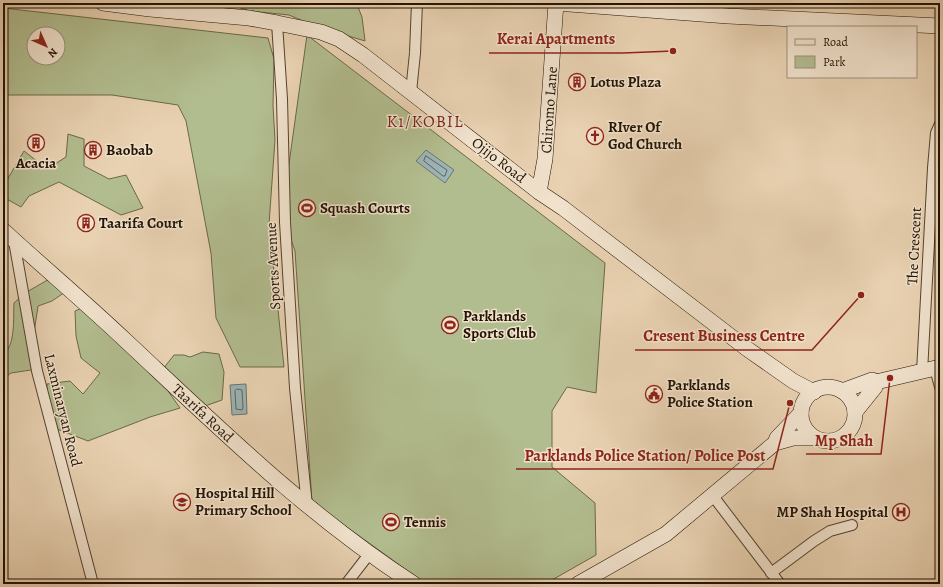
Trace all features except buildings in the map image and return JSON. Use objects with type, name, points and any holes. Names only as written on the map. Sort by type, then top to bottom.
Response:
[{"type":"main road","name":"Ojijo Road","points":[[103,3],[150,6],[249,18],[321,32],[339,39],[363,55],[539,192],[563,208],[746,348],[794,381],[814,392]]},
{"type":"main road","points":[[556,3],[728,16],[940,26]]},
{"type":"main road","name":"Chiromo Lane","points":[[539,192],[545,159],[556,3]]},
{"type":"main road","name":"Taarifa Road","points":[[3,230],[123,338],[235,443],[307,506],[414,584]]},
{"type":"main road","points":[[842,391],[872,380],[876,382],[932,369]]},
{"type":"main road","points":[[794,381],[805,427],[815,438]]},
{"type":"main road","points":[[578,584],[666,534],[775,443],[793,438],[815,438],[831,441],[842,437],[851,428],[855,412],[875,387],[876,382]]},
{"type":"main road","points":[[775,443],[777,438],[802,410],[807,398],[814,392],[823,388],[833,388],[842,391],[851,400],[855,412]]},
{"type":"street","points":[[411,92],[415,52],[417,3]]},
{"type":"street","name":"Sports Avenue","points":[[277,23],[282,99],[285,222],[295,388],[307,506]]},
{"type":"street","name":"The Crescent","points":[[940,124],[936,133],[933,168],[932,369],[940,387]]},
{"type":"street","name":"Laxminaryan Road","points":[[14,241],[37,370],[93,584]]},
{"type":"street","points":[[713,496],[780,584]]},
{"type":"street","points":[[771,573],[830,531],[852,524]]},
{"type":"street","points":[[346,584],[370,553]]},
{"type":"green space","points":[[226,3],[358,3],[362,17],[365,41],[315,26],[289,15],[250,11]]},
{"type":"green space","points":[[3,8],[268,38],[274,59],[273,106],[275,140],[269,224],[284,367],[240,367],[216,318],[211,253],[186,121],[178,105],[112,95],[7,95],[3,93]]},
{"type":"green space","name":"Parklands Sports Club","points":[[307,35],[605,263],[596,393],[567,387],[552,411],[552,467],[595,503],[596,555],[545,584],[426,584],[312,502],[295,251],[282,214]]},
{"type":"green space","points":[[68,134],[84,139],[84,166],[109,179],[126,175],[143,208],[121,215],[59,182],[29,196],[21,207],[3,197],[3,184],[7,180],[24,151],[47,169],[66,157]]},
{"type":"green space","points":[[58,274],[74,286],[52,301],[38,306],[34,333],[37,369],[11,373],[3,379],[3,355],[7,351],[12,338],[14,303],[25,293]]},
{"type":"green space","points":[[94,303],[138,348],[180,408],[150,417],[88,441],[57,429],[47,410],[47,384],[70,381],[83,394],[100,373],[81,358],[76,336],[75,311]]},
{"type":"green space","points":[[203,352],[219,354],[224,372],[222,400],[205,406],[163,369],[174,355],[184,355],[190,357]]},
{"type":"water","points":[[426,150],[454,170],[445,183],[416,161]]},
{"type":"water","points":[[246,384],[247,414],[232,415],[230,385]]},
{"type":"place","name":"Kerai Apartments","points":[[673,51]]},
{"type":"place","name":"Lotus Plaza","points":[[577,82]]},
{"type":"place","name":"RIver Of God Church","points":[[595,136]]},
{"type":"place","name":"Acacia","points":[[36,143]]},
{"type":"place","name":"Baobab","points":[[93,150]]},
{"type":"place","name":"Squash Courts","points":[[307,208]]},
{"type":"place","name":"Taarifa Court","points":[[86,223]]},
{"type":"place","name":"Cresent Business Centre","points":[[861,295]]},
{"type":"place","name":"Parklands Sports Club","points":[[450,325]]},
{"type":"place","name":"Mp Shah","points":[[890,378]]},
{"type":"place","name":"Parklands Police Station","points":[[654,394]]},
{"type":"place","name":"Parklands Police Station/ Police Post","points":[[790,403]]},
{"type":"place","name":"Hospital Hill Primary School","points":[[182,502]]},
{"type":"place","name":"MP Shah Hospital","points":[[901,512]]},
{"type":"place","name":"Tennis","points":[[391,522]]},
{"type":"district","name":"K1/KOBIL","points":[[425,121]]}]
